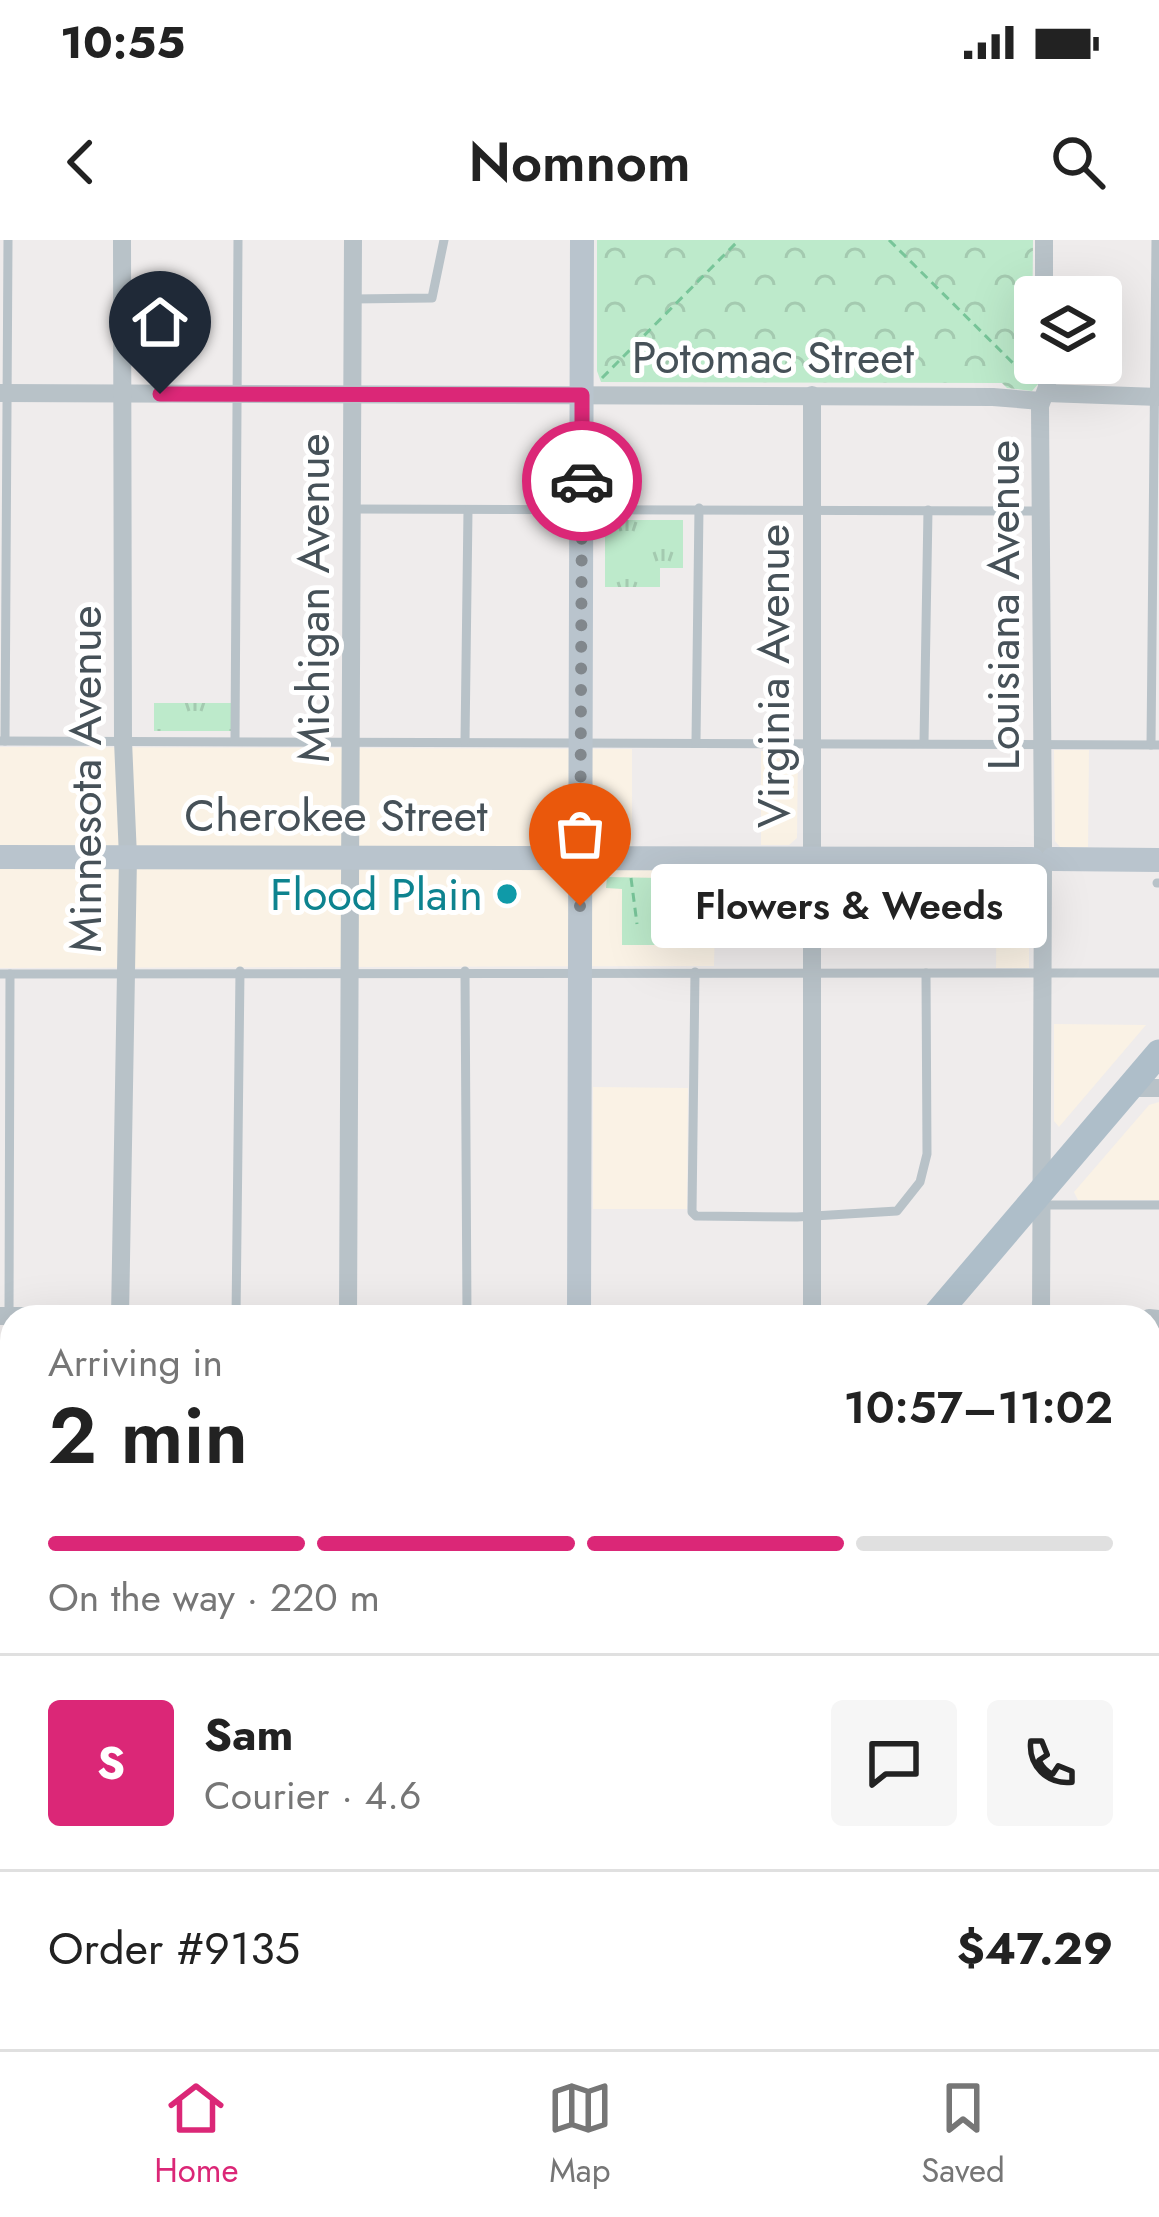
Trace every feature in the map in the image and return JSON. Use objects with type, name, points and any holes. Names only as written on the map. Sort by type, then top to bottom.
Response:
[{"type":"main road","points":[[945,1305],[1042,1199],[1159,1053]]},
{"type":"street","name":"Minnesota Avenue","points":[[120,1305],[128,857],[123,741],[122,240]]},
{"type":"street","name":"Michigan Avenue","points":[[348,1305],[353,240]]},
{"type":"street","points":[[579,1305],[582,240]]},
{"type":"street","points":[[1044,240],[1044,276]]},
{"type":"street","name":"Louisiana Avenue","points":[[1041,1305],[1044,384]]},
{"type":"street","name":"Potomac Street","points":[[4,393],[1157,397]]},
{"type":"street","name":"Virginia Avenue","points":[[812,395],[812,1305]]},
{"type":"street","name":"Cherokee Street","points":[[0,857],[1043,859],[1158,875]]},
{"type":"street","points":[[1129,1088],[1159,1088]]},
{"type":"lane","points":[[8,240],[3,742],[1043,745],[1155,745],[1156,240]]},
{"type":"lane","points":[[235,741],[238,240]]},
{"type":"lane","points":[[353,299],[432,298],[444,240]]},
{"type":"lane","points":[[696,742],[699,508]]},
{"type":"lane","points":[[352,509],[1043,511]]},
{"type":"lane","points":[[466,740],[468,509]]},
{"type":"lane","points":[[924,742],[928,510]]},
{"type":"lane","points":[[236,1305],[240,971]]},
{"type":"lane","points":[[465,971],[467,1305]]},
{"type":"lane","points":[[694,972],[692,1212],[696,1216],[797,1217],[891,1213],[920,1182],[927,1154],[926,974]]},
{"type":"lane","points":[[4,1305],[5,974],[1159,973]]},
{"type":"lane","points":[[1042,1199],[1159,1205]]},
{"type":"path","points":[[602,378],[740,240]]},
{"type":"path","points":[[889,240],[1014,364]]},
{"type":"path","points":[[631,878],[637,924]]},
{"type":"shaded area","points":[[0,747],[632,749],[632,870],[716,870],[714,966],[0,968]]},
{"type":"shaded area","points":[[1054,750],[1089,750],[1088,847],[1060,847],[1055,841]]},
{"type":"shaded area","points":[[761,751],[798,751],[797,838],[789,845],[761,845]]},
{"type":"shaded area","points":[[997,872],[1023,872],[1029,879],[1029,968],[996,968]]},
{"type":"shaded area","points":[[1054,1024],[1146,1025],[1059,1127],[1054,1121]]},
{"type":"shaded area","points":[[593,1087],[688,1088],[687,1209],[593,1209]]},
{"type":"shaded area","points":[[1159,1102],[1159,1200],[1078,1200],[1074,1192],[1149,1105]]},
{"type":"green space","points":[[597,240],[1033,240],[1033,276],[1014,276],[1014,384],[1038,384],[1032,391],[1002,383],[601,382],[597,371]]},
{"type":"green space","points":[[605,520],[683,520],[683,568],[660,568],[660,587],[605,587]]},
{"type":"green space","points":[[154,703],[231,703],[231,731],[154,731]]},
{"type":"green space","points":[[607,877],[661,878],[661,945],[622,945],[622,889],[606,888]]},
{"type":"way so far","points":[[580,906],[582,481]]},
{"type":"place","name":"Flood Plain","points":[[507,894]]},
{"type":"place","name":"Flowers & Weeds","points":[[580,906]]},
{"type":"route","points":[[160,394],[582,395],[582,481]]}]
